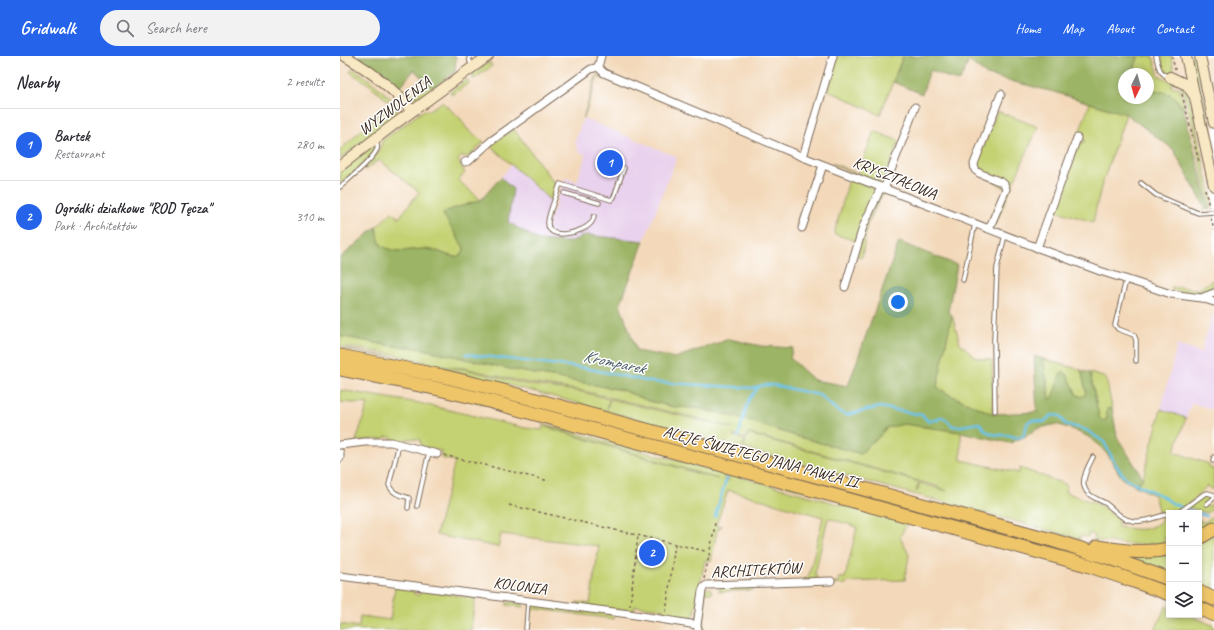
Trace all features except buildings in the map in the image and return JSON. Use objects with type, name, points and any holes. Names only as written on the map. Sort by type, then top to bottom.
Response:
[{"type":"highway","name":"ALEJE ŚWIĘTEGO JANA PAWŁA II","points":[[340,356],[435,374],[492,388],[1052,540],[1110,558],[1166,578]]},
{"type":"highway","name":"ALEJE ŚWIĘTEGO JANA PAWŁA II","points":[[340,369],[416,384],[485,400],[597,430],[1087,565],[1166,593]]},
{"type":"highway","points":[[1202,536],[1214,529]]},
{"type":"highway","points":[[1052,540],[1129,551],[1166,549]]},
{"type":"highway","points":[[1202,593],[1214,599]]},
{"type":"highway","points":[[1202,609],[1214,615]]},
{"type":"street","points":[[344,56],[366,70],[393,92],[412,111]]},
{"type":"street","name":"WYZWOLENIA","points":[[340,166],[488,56]]},
{"type":"street","points":[[465,162],[469,162],[491,142],[591,69],[598,67],[601,56]]},
{"type":"street","points":[[803,157],[833,56]]},
{"type":"street","points":[[1182,56],[1182,68],[1174,78],[1187,85],[1195,100]]},
{"type":"street","points":[[1186,56],[1209,186]]},
{"type":"street","points":[[1200,56],[1214,123]]},
{"type":"street","name":"KRYSZTAŁOWA","points":[[598,67],[604,74],[803,157],[975,224],[1126,280],[1171,294],[1201,298],[1214,302]]},
{"type":"street","points":[[989,229],[1006,189],[1004,184],[1001,182],[978,173],[975,170],[974,164],[1001,94]]},
{"type":"street","points":[[845,286],[863,227],[883,188],[915,107]]},
{"type":"street","points":[[1038,248],[1077,138]]},
{"type":"street","points":[[802,228],[823,165]]},
{"type":"street","name":"KRYSZTAŁOWA","points":[[1201,298],[1214,293]]},
{"type":"street","points":[[340,445],[345,443],[384,442],[399,444],[438,454]]},
{"type":"street","points":[[340,453],[340,458]]},
{"type":"street","name":"KOLONIA","points":[[340,576],[629,614],[665,620],[697,628]]},
{"type":"street","name":"ARCHITEKTÓW","points":[[697,628],[702,591],[707,585],[831,581]]},
{"type":"lane","points":[[469,56],[470,62],[474,66]]},
{"type":"lane","points":[[1156,56],[1162,74],[1174,78]]},
{"type":"lane","points":[[340,187],[372,157],[377,150],[378,144],[375,139]]},
{"type":"lane","points":[[594,216],[589,226],[576,231],[565,234],[556,234],[550,231],[549,218],[560,184],[611,200],[614,197],[624,168]]},
{"type":"lane","points":[[1141,183],[1156,195],[1198,213],[1212,212]]},
{"type":"lane","points":[[564,192],[599,203]]},
{"type":"lane","points":[[963,280],[972,231],[975,224]]},
{"type":"lane","points":[[995,411],[994,340],[997,268],[1005,235]]},
{"type":"lane","points":[[1126,280],[1115,325],[1118,329],[1134,335],[1136,340],[1136,361]]},
{"type":"lane","points":[[399,444],[389,485],[393,492],[409,498],[408,508]]},
{"type":"lane","points":[[417,506],[429,451]]},
{"type":"lane","points":[[1093,457],[1083,484],[1085,490],[1091,496],[1106,504],[1123,518],[1130,521],[1145,521],[1166,514]]},
{"type":"lane","points":[[1182,510],[1204,494],[1208,493],[1214,495]]},
{"type":"lane","points":[[1207,504],[1214,498]]},
{"type":"lane","points":[[526,630],[528,601]]},
{"type":"path","points":[[1172,56],[1174,78],[1180,86],[1200,166]]},
{"type":"path","points":[[1209,186],[1214,230]]},
{"type":"path","points":[[438,454],[549,481]]},
{"type":"path","points":[[509,505],[705,550]]},
{"type":"path","points":[[704,587],[715,522]]},
{"type":"path","points":[[629,614],[638,535]]},
{"type":"path","points":[[665,620],[675,544]]},
{"type":"shaded area","points":[[583,118],[677,157],[644,241],[586,235],[569,242],[538,240],[507,222],[513,189],[501,177],[511,165],[552,202],[546,219],[550,220],[565,178],[577,182],[586,154],[579,152],[575,142]]},
{"type":"shaded area","points":[[1213,312],[1214,410],[1192,403],[1186,418],[1161,409],[1177,345],[1201,353]]},
{"type":"green space","points":[[358,56],[456,56],[455,72],[433,88],[414,70],[400,87]]},
{"type":"green space","points":[[837,56],[903,56],[880,115],[828,90]]},
{"type":"green space","points":[[903,56],[1137,56],[1138,58],[1135,68],[1118,68],[1118,104],[1154,104],[1154,90],[1173,95],[1184,110],[1209,209],[1202,210],[1205,207],[1173,149],[1126,114],[1054,92],[987,75],[969,61],[959,82],[930,70],[922,94],[893,82]]},
{"type":"green space","points":[[1137,56],[1153,56],[1159,76],[1172,82],[1172,87],[1179,87],[1185,110],[1173,95],[1154,90],[1154,68],[1135,68],[1138,58]]},
{"type":"green space","points":[[1162,56],[1171,56],[1174,70],[1172,73],[1168,73],[1162,69]]},
{"type":"green space","points":[[1190,56],[1195,56],[1214,147],[1214,165]]},
{"type":"green space","points":[[359,58],[402,89],[416,95],[429,85],[433,88],[419,97],[410,97]]},
{"type":"green space","points":[[490,62],[492,66],[474,79],[470,76]]},
{"type":"green space","points":[[352,69],[367,78],[391,98],[388,101],[370,85],[350,72]]},
{"type":"green space","points":[[598,75],[606,78],[597,77],[583,118],[596,77]]},
{"type":"green space","points":[[467,79],[469,83],[452,95],[450,92]]},
{"type":"green space","points":[[1181,85],[1187,92],[1192,107],[1212,203],[1210,210],[1192,123]]},
{"type":"green space","points":[[394,101],[398,105],[396,115],[340,159],[340,150],[379,114],[393,106],[390,103]]},
{"type":"green space","points":[[442,102],[461,119],[467,129],[484,142],[468,157],[462,156],[458,160],[465,173],[458,180],[481,200],[446,211],[443,214],[464,248],[463,253],[456,257],[438,251],[425,249],[399,251],[387,248],[380,244],[376,227],[392,212],[399,218],[419,192],[379,160],[365,170],[365,168],[376,156],[383,140],[424,110],[428,111]]},
{"type":"green space","points":[[1090,103],[1126,114],[1101,187],[1093,222],[1054,210],[1043,242],[1044,246],[1063,253],[1061,254],[1043,247],[1042,242],[1078,145],[1085,141],[1079,133]]},
{"type":"green space","points":[[997,111],[1038,127],[994,227],[993,225],[1008,190],[979,171],[976,167]]},
{"type":"green space","points":[[514,129],[557,187],[552,202],[490,145]]},
{"type":"green space","points":[[874,131],[899,141],[883,184],[833,165],[832,163],[858,174]]},
{"type":"green space","points":[[375,144],[375,149],[368,160],[340,184],[340,172]]},
{"type":"green space","points":[[501,177],[513,189],[508,222],[538,240],[569,242],[586,235],[644,241],[620,305],[637,351],[675,358],[729,339],[761,346],[793,348],[790,358],[814,380],[848,386],[899,242],[957,265],[948,312],[952,315],[937,387],[950,395],[993,414],[1037,412],[1034,356],[1043,359],[1050,399],[1053,398],[1060,374],[1064,372],[1067,374],[1077,395],[1082,397],[1085,395],[1086,391],[1081,370],[1090,373],[1099,417],[1103,421],[1107,419],[1107,409],[1112,408],[1117,437],[1143,478],[1136,486],[1124,480],[1108,455],[1098,444],[1087,436],[1056,424],[1036,429],[1028,435],[1010,443],[961,432],[904,424],[886,428],[861,454],[728,415],[696,408],[674,407],[649,401],[622,390],[514,370],[419,348],[386,345],[340,336],[340,258],[376,227],[380,244],[387,248],[399,251],[425,249],[438,251],[456,257],[463,253],[464,248],[443,214],[446,211],[481,200]]},
{"type":"green space","points":[[847,178],[877,189],[856,241],[834,234],[849,180]]},
{"type":"green space","points":[[884,193],[901,200],[886,194],[881,197],[867,225],[862,257],[857,256],[864,228],[880,195]]},
{"type":"green space","points":[[1214,279],[1214,286],[1198,292],[1189,293],[1172,290],[1171,287],[1199,289]]},
{"type":"green space","points":[[952,315],[960,343],[976,358],[992,360],[993,414],[950,395],[937,387]]},
{"type":"green space","points":[[340,336],[386,345],[419,348],[514,370],[622,390],[649,401],[674,407],[696,408],[728,415],[861,454],[886,428],[904,424],[961,432],[961,460],[1019,473],[1020,468],[1067,485],[1065,492],[1103,507],[1118,519],[1118,527],[1146,529],[1156,525],[1162,521],[1161,518],[1166,517],[1166,536],[1164,543],[1155,544],[1112,543],[1094,540],[1095,536],[1089,533],[1088,537],[1081,536],[1080,539],[520,388],[340,348],[441,367],[464,369],[525,384],[582,392],[609,399],[607,409],[610,399],[733,428],[583,391],[524,382],[464,368],[447,367],[396,355],[340,346]],"holes":[[[748,433],[936,486],[947,491],[920,483],[917,492],[919,482],[748,434],[743,446],[745,440],[733,435],[745,439]]]},
{"type":"green space","points":[[1043,359],[1081,370],[1086,391],[1085,395],[1082,397],[1077,395],[1067,374],[1060,374],[1053,398],[1050,399]]},
{"type":"green space","points":[[340,361],[473,388],[1069,551],[1166,584],[1166,588],[340,365]]},
{"type":"green space","points":[[1090,373],[1106,378],[1112,408],[1107,409],[1107,419],[1103,421],[1099,417]]},
{"type":"green space","points":[[340,390],[419,403],[525,428],[542,430],[543,426],[718,479],[541,423],[726,474],[724,480],[728,481],[730,474],[907,523],[900,537],[909,555],[905,580],[847,582],[846,584],[829,585],[829,583],[839,583],[838,578],[845,578],[857,527],[828,518],[815,574],[818,579],[804,580],[809,575],[823,517],[728,490],[716,525],[722,526],[717,530],[711,561],[705,560],[693,619],[663,614],[663,609],[635,606],[634,610],[622,610],[582,606],[576,602],[590,604],[599,546],[501,534],[498,547],[436,535],[455,461],[441,458],[441,451],[421,446],[420,440],[417,439],[408,439],[401,442],[392,440],[391,437],[386,437],[384,439],[356,441],[368,404],[340,402]]},
{"type":"green space","points":[[1161,409],[1186,418],[1174,452],[1209,464],[1210,469],[1214,468],[1214,490],[1207,486],[1187,505],[1176,510],[1166,510],[1166,512],[1159,513],[1154,495],[1136,486],[1143,478]]},
{"type":"green space","points":[[1208,496],[1210,499],[1205,504],[1208,507],[1214,502],[1214,508],[1207,513],[1202,511],[1202,510],[1188,507],[1200,499]]},
{"type":"green space","points":[[1214,515],[1214,524],[1202,532],[1202,522],[1205,522]]},
{"type":"green space","points":[[1214,534],[1214,591],[1202,585],[1202,541]]},
{"type":"green space","points":[[1166,553],[1166,571],[1130,557]]},
{"type":"green space","points":[[752,586],[753,590],[719,592],[720,588]]},
{"type":"green space","points":[[395,587],[413,589],[414,594],[419,595],[421,590],[475,598],[471,630],[340,630],[340,624],[359,627],[360,616],[390,620]]},
{"type":"green space","points":[[706,588],[711,589],[712,593],[705,593],[704,630],[701,630],[703,596]]},
{"type":"green space","points":[[508,602],[522,603],[524,607],[506,605]]},
{"type":"green space","points":[[533,604],[612,615],[614,619],[530,608]]},
{"type":"green space","points":[[1166,606],[1166,618],[1196,618],[1214,626],[1214,630],[1155,630]]},
{"type":"waterway","name":"Kromparek","points":[[466,354],[585,368],[651,382],[752,388],[764,385],[773,385],[819,395],[846,415],[880,407],[922,415],[929,422],[938,420],[942,417],[953,426],[979,423],[985,430],[996,435],[1020,437],[1023,436],[1028,422],[1032,420],[1044,422],[1052,415],[1060,416],[1065,424],[1086,430],[1104,442],[1116,465],[1126,479],[1181,507]]},
{"type":"waterway","name":"Kromparek","points":[[738,436],[749,399],[758,387]]},
{"type":"waterway","name":"Kromparek","points":[[715,516],[727,477]]},
{"type":"waterway","name":"Kromparek","points":[[1202,514],[1207,516]]},
{"type":"place","name":"Bartek","points":[[610,163]]},
{"type":"place","name":"Ogródki działkowe \"ROD Tęcza\"","points":[[652,553]]}]
